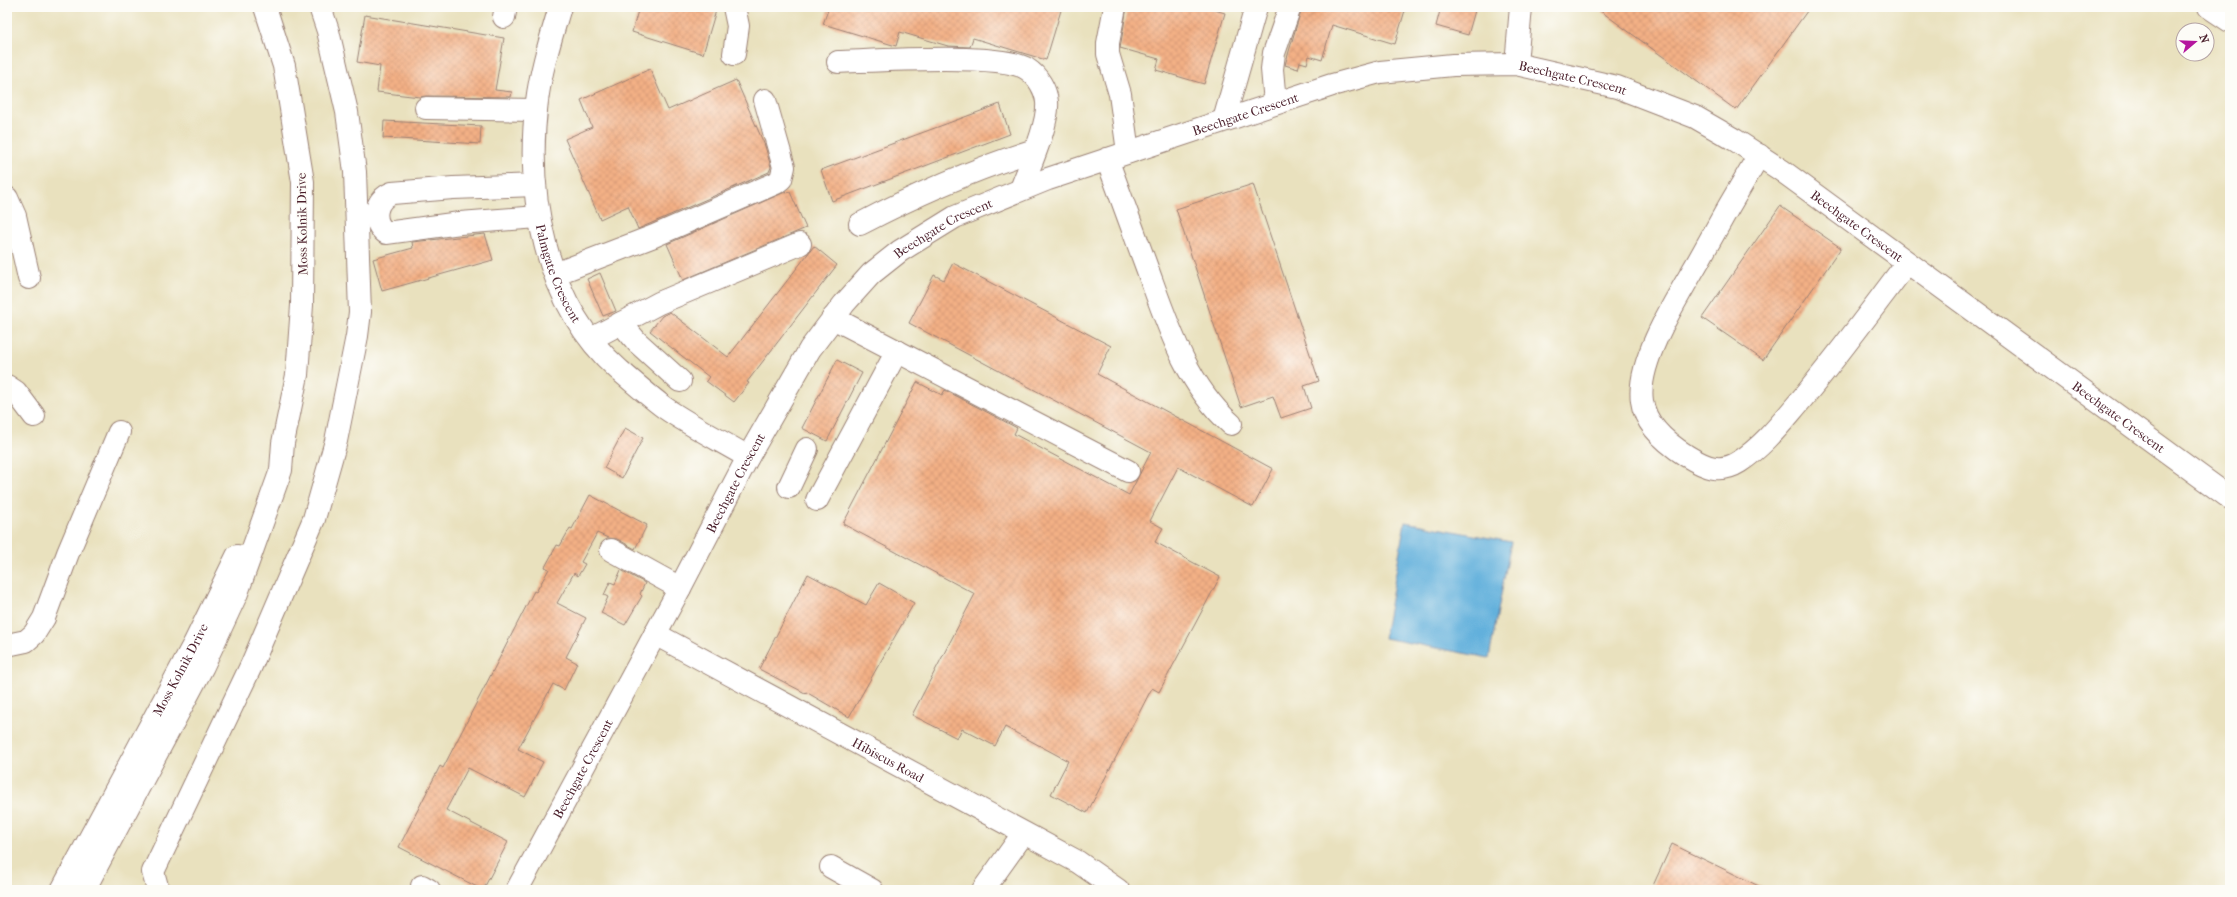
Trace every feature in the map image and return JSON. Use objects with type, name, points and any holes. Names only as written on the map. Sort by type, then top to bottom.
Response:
[{"type":"main road","name":"Moss Kolnik Drive","points":[[88,886],[203,666],[237,593],[281,470],[283,443],[297,375],[302,305],[303,182],[284,66],[265,7]]},
{"type":"main road","points":[[158,890],[153,872],[251,666],[314,519],[336,440],[357,336],[360,312],[355,172],[346,112],[328,31],[320,7]]},
{"type":"main road","name":"Palmgate Crescent","points":[[560,7],[548,48],[536,110],[535,185],[538,217],[555,274],[569,305],[591,339],[617,368],[666,408],[748,457]]},
{"type":"main road","points":[[734,7],[738,26],[734,54]]},
{"type":"main road","points":[[1115,7],[1108,43],[1108,54],[1120,94],[1128,152]]},
{"type":"main road","points":[[1224,120],[1256,7]]},
{"type":"main road","points":[[1275,103],[1272,69],[1274,53],[1290,7]]},
{"type":"main road","points":[[1516,64],[1521,7]]},
{"type":"main road","points":[[2210,7],[2230,22]]},
{"type":"main road","points":[[838,62],[954,59],[1007,63],[1026,68],[1037,78],[1044,89],[1047,102],[1046,116],[1021,189]]},
{"type":"main road","name":"Beechgate Crescent","points":[[517,890],[680,588],[748,457],[810,349],[833,318],[871,274],[900,251],[955,217],[1021,189],[1332,84],[1380,72],[1453,65],[1516,64],[1617,88],[1656,101],[1695,117],[1759,155],[2230,498]]},
{"type":"main road","points":[[555,274],[629,247],[776,183],[781,179],[784,167],[764,100]]},
{"type":"main road","points":[[426,108],[536,110]]},
{"type":"main road","points":[[860,224],[911,197],[945,182],[1035,150]]},
{"type":"main road","points":[[1759,155],[1672,308],[1648,359],[1642,382],[1642,402],[1649,420],[1659,434],[1675,449],[1697,462],[1718,470],[1738,462],[1751,454],[1767,440],[1827,369],[1907,263]]},
{"type":"main road","points":[[1107,159],[1182,356],[1201,391],[1216,411],[1231,424]]},
{"type":"main road","points":[[535,185],[454,188],[392,193],[385,196],[380,201],[376,221],[379,228],[386,233],[474,221],[538,217]]},
{"type":"main road","points":[[7,198],[15,216],[29,278]]},
{"type":"main road","points":[[591,339],[665,300],[800,244]]},
{"type":"main road","points":[[833,318],[1128,471]]},
{"type":"main road","points":[[621,323],[637,342],[680,381]]},
{"type":"main road","points":[[807,449],[793,478],[822,492],[897,351]]},
{"type":"main road","points":[[7,386],[16,392],[34,416]]},
{"type":"main road","points":[[7,645],[26,641],[34,634],[44,618],[68,552],[118,432]]},
{"type":"main road","name":"Moss Kolnik Drive","points":[[62,890],[194,644],[235,560],[271,464],[283,443]]},
{"type":"main road","points":[[611,550],[680,588]]},
{"type":"main road","name":"Hibiscus Road","points":[[655,634],[1023,834],[1078,862],[1118,890]]},
{"type":"main road","points":[[983,890],[1023,834]]},
{"type":"main road","points":[[831,867],[872,890]]},
{"type":"water","points":[[1405,522],[1511,542],[1489,658],[1384,638]]},
{"type":"building","points":[[639,7],[717,7],[703,54],[632,32]]},
{"type":"building","points":[[829,7],[1062,7],[1046,60],[973,38],[970,47],[948,46],[900,32],[896,46],[823,24]]},
{"type":"building","points":[[1127,7],[1204,7],[1225,13],[1204,84],[1156,70],[1159,59],[1120,48]]},
{"type":"building","points":[[1302,7],[1406,7],[1395,44],[1332,25],[1322,60],[1309,56],[1307,64],[1300,62],[1298,69],[1285,65]]},
{"type":"building","points":[[1441,7],[1476,7],[1468,35],[1436,26]]},
{"type":"building","points":[[1595,7],[1810,7],[1736,110]]},
{"type":"building","points":[[365,15],[504,38],[495,90],[512,92],[511,97],[420,97],[377,92],[380,66],[357,62]]},
{"type":"building","points":[[650,69],[668,110],[736,80],[765,146],[771,167],[769,172],[638,229],[628,206],[600,219],[565,139],[592,127],[581,100]]},
{"type":"building","points":[[1000,104],[1010,134],[832,201],[821,170]]},
{"type":"building","points":[[384,121],[481,126],[480,144],[383,138]]},
{"type":"building","points":[[1253,184],[1319,381],[1304,386],[1311,408],[1281,418],[1273,396],[1241,407],[1176,209]]},
{"type":"building","points":[[785,192],[790,192],[806,228],[683,280],[667,244]]},
{"type":"building","points":[[1780,206],[1841,248],[1763,360],[1702,318]]},
{"type":"building","points":[[485,234],[493,260],[382,291],[373,259],[413,248],[412,242]]},
{"type":"building","points":[[814,246],[837,265],[747,382],[749,383],[734,402],[706,381],[709,377],[650,331],[662,316],[670,312],[728,357]]},
{"type":"building","points":[[953,263],[1111,346],[1097,374],[1273,469],[1253,507],[1178,467],[1150,521],[1163,528],[1155,542],[1220,577],[1159,692],[1152,688],[1087,813],[1051,794],[1068,761],[1005,727],[995,746],[962,729],[957,738],[912,715],[975,594],[843,524],[917,382],[942,395],[945,390],[1017,428],[1014,434],[1129,495],[1151,452],[909,323],[934,275],[944,280]]},
{"type":"building","points":[[600,273],[616,311],[603,316],[587,279]]},
{"type":"building","points":[[837,360],[862,373],[827,441],[802,428]]},
{"type":"building","points":[[625,428],[643,438],[622,478],[604,468]]},
{"type":"building","points":[[590,495],[647,525],[635,549],[617,539],[608,538],[597,533],[581,562],[585,564],[578,576],[574,573],[557,603],[586,618],[566,657],[577,663],[564,690],[553,684],[518,749],[543,762],[525,797],[468,768],[446,810],[508,842],[483,890],[399,847],[440,766],[443,768],[534,591],[536,592],[549,569],[545,567],[557,545],[560,546],[570,528],[572,529]]},
{"type":"building","points":[[621,570],[645,583],[640,594],[642,596],[625,625],[601,613],[608,597],[604,595],[610,582],[615,584]]},
{"type":"building","points":[[808,574],[866,605],[879,583],[914,603],[849,717],[806,692],[805,693],[759,669]]},
{"type":"building","points":[[1672,844],[1767,890],[1651,890]]}]
